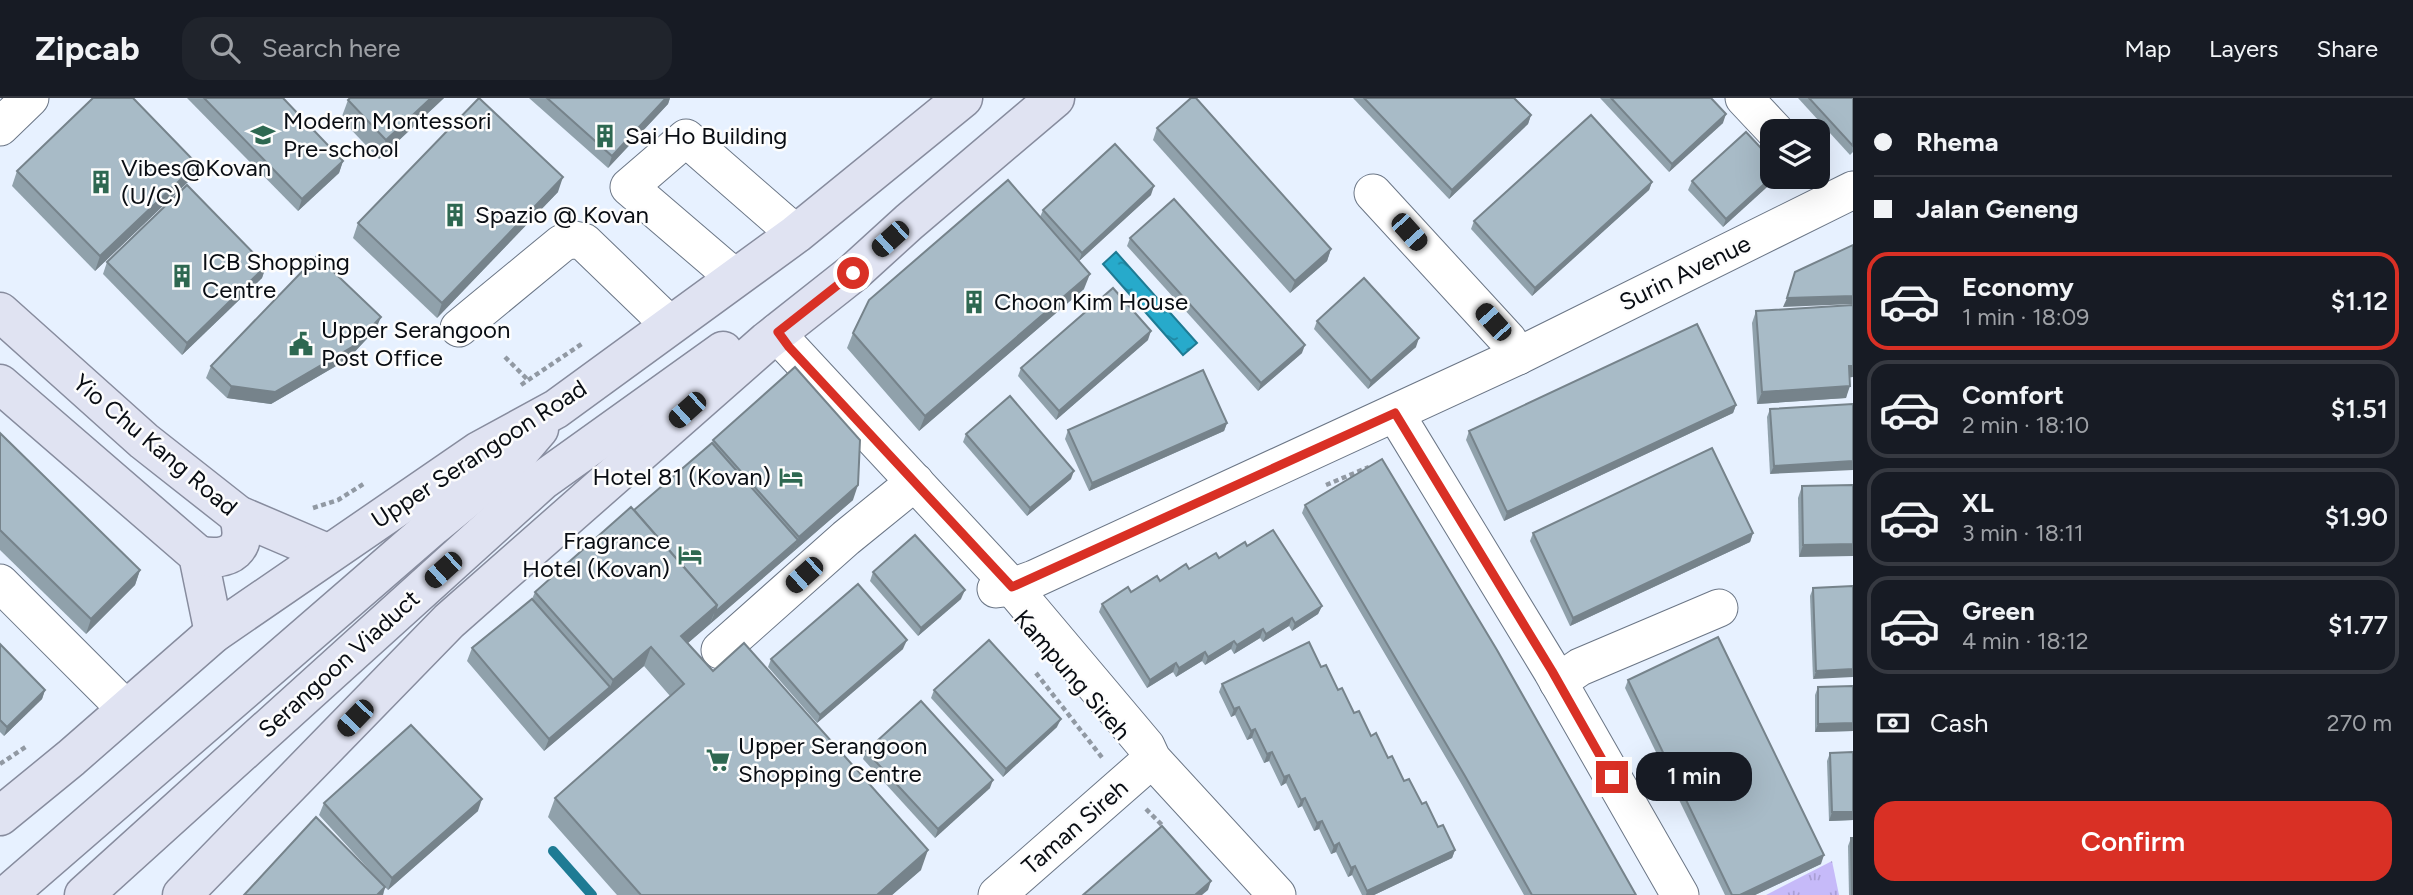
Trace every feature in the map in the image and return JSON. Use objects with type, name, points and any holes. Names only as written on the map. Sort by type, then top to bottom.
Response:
[{"type":"main road","name":"Upper Serangoon Road","points":[[0,816],[214,633],[479,451],[556,408],[796,234],[963,98]]},
{"type":"main road","points":[[182,895],[449,621],[772,336],[853,273],[1055,98]]},
{"type":"main road","name":"Serangoon Viaduct","points":[[84,895],[543,480],[674,385],[909,222]]},
{"type":"main road","name":"Yio Chu Kang Road","points":[[0,312],[144,441],[237,515],[327,553]]},
{"type":"main road","points":[[0,384],[198,555],[226,557],[235,551],[242,538],[242,527],[237,515]]},
{"type":"main road","name":"Serangoon Viaduct","points":[[6,895],[423,535],[510,464],[556,408]]},
{"type":"main road","points":[[198,555],[214,633]]},
{"type":"street","points":[[0,127],[30,98]]},
{"type":"street","points":[[1744,98],[1764,119]]},
{"type":"street","points":[[734,277],[629,187],[686,138],[796,234]]},
{"type":"street","name":"Surin Avenue","points":[[1004,588],[1518,356],[1836,188]]},
{"type":"street","points":[[1373,193],[1508,340],[1518,356]]},
{"type":"street","points":[[459,328],[570,239],[584,242],[670,324]]},
{"type":"street","name":"Kampung Sireh","points":[[772,336],[789,347],[1004,588],[1139,753],[1152,759],[1277,895]]},
{"type":"street","points":[[1395,413],[1558,682],[1680,895]]},
{"type":"street","points":[[720,650],[846,538],[911,486]]},
{"type":"street","points":[[0,583],[126,709]]},
{"type":"street","points":[[1558,682],[1580,667],[1719,608]]},
{"type":"street","name":"Taman Sireh","points":[[997,895],[1152,759]]},
{"type":"path","points":[[1030,665],[1122,787],[1171,834]]},
{"type":"green space","points":[[1832,861],[1839,895],[1766,895]]},
{"type":"water","points":[[1116,252],[1197,343],[1183,355],[1103,264]]},
{"type":"building","name":"Vibes@Kovan (U/C)","points":[[93,98],[133,98],[197,164],[100,256],[17,171]]},
{"type":"building","name":"Modern Montessori Pre-school","points":[[204,98],[283,98],[343,161],[302,199]]},
{"type":"building","points":[[431,98],[386,140],[348,100]]},
{"type":"building","name":"Spazio @ Kovan","points":[[479,98],[563,177],[442,303],[358,223]]},
{"type":"building","name":"Sai Ho Building","points":[[547,98],[666,98],[612,156]]},
{"type":"building","points":[[1191,98],[1196,98],[1331,249],[1295,281],[1157,128]]},
{"type":"building","points":[[1364,98],[1514,98],[1531,115],[1452,190]]},
{"type":"building","points":[[1611,98],[1711,98],[1726,114],[1672,164]]},
{"type":"building","points":[[1809,98],[1853,98],[1853,146],[1830,119]]},
{"type":"building","points":[[1591,115],[1652,182],[1535,288],[1474,221]]},
{"type":"building","points":[[1746,132],[1760,147],[1760,188],[1726,219],[1692,181]]},
{"type":"building","points":[[1115,144],[1154,186],[1082,253],[1043,210]]},
{"type":"building","name":"Choon Kim House","points":[[1008,180],[1090,274],[925,416],[853,333],[869,300]]},
{"type":"building","name":"ICB Shopping Centre","points":[[187,185],[266,266],[187,343],[107,262]]},
{"type":"building","points":[[1174,199],[1305,345],[1261,383],[1130,238]]},
{"type":"building","points":[[1853,245],[1853,296],[1787,298],[1795,272]]},
{"type":"building","name":"Upper Serangoon Post Office","points":[[317,256],[381,317],[352,347],[275,392],[231,386],[211,366]]},
{"type":"building","points":[[1364,278],[1419,338],[1371,381],[1317,321]]},
{"type":"building","points":[[1113,288],[1151,331],[1059,411],[1021,368]]},
{"type":"building","points":[[1853,305],[1853,366],[1849,366],[1850,386],[1762,392],[1756,311]]},
{"type":"building","points":[[1697,324],[1736,405],[1507,512],[1469,431]]},
{"type":"building","name":"Hotel 81 (Kovan)","points":[[795,367],[860,440],[858,485],[799,537],[713,440]]},
{"type":"building","points":[[1203,370],[1227,423],[1092,483],[1068,430]]},
{"type":"building","points":[[1010,396],[1074,471],[1030,508],[966,434]]},
{"type":"building","points":[[1853,404],[1853,461],[1774,466],[1770,409]]},
{"type":"building","points":[[0,433],[140,570],[91,619],[0,530]]},
{"type":"building","points":[[712,443],[798,540],[715,612],[717,605],[634,510]]},
{"type":"building","points":[[1712,448],[1753,533],[1573,618],[1533,533]]},
{"type":"building","points":[[1382,459],[1497,650],[1636,895],[1532,895],[1305,505]]},
{"type":"building","points":[[1853,485],[1853,544],[1803,545],[1802,486]]},
{"type":"building","name":"Upper Serangoon Shopping Centre","points":[[631,507],[717,605],[681,636],[713,671],[744,643],[928,850],[877,895],[641,895],[555,798],[684,684],[651,647],[613,680],[535,592]]},
{"type":"building","points":[[1273,530],[1322,606],[1295,623],[1292,618],[1266,634],[1263,629],[1237,645],[1234,641],[1208,657],[1205,652],[1179,668],[1176,663],[1150,680],[1102,604],[1128,587],[1131,592],[1157,576],[1160,581],[1186,564],[1189,569],[1216,553],[1219,558],[1245,542],[1247,546]]},
{"type":"building","points":[[915,535],[965,590],[921,628],[873,572]]},
{"type":"building","points":[[858,584],[907,640],[820,715],[771,659]]},
{"type":"building","points":[[1853,586],[1853,669],[1816,671],[1813,588]]},
{"type":"building","points":[[532,599],[610,687],[549,739],[472,648]]},
{"type":"building","points":[[1718,637],[1824,855],[1740,895],[1732,895],[1628,680]]},
{"type":"building","points":[[989,640],[1061,719],[1006,769],[934,690]]},
{"type":"building","points":[[1309,642],[1321,667],[1326,665],[1338,690],[1342,688],[1354,713],[1359,711],[1371,736],[1376,733],[1388,758],[1392,756],[1404,781],[1409,779],[1422,804],[1426,802],[1438,827],[1443,825],[1455,850],[1367,891],[1355,866],[1351,868],[1339,843],[1334,846],[1322,821],[1317,823],[1305,798],[1301,800],[1289,775],[1284,777],[1272,752],[1267,754],[1255,729],[1251,731],[1239,707],[1234,709],[1222,684]]},
{"type":"building","points":[[0,644],[45,690],[7,727],[0,720]]},
{"type":"building","points":[[1853,686],[1853,723],[1818,724],[1818,687]]},
{"type":"building","points":[[921,701],[993,780],[938,829],[866,751]]},
{"type":"building","points":[[411,725],[482,799],[392,878],[324,803]]},
{"type":"building","points":[[1853,752],[1853,812],[1832,812],[1830,753]]},
{"type":"building","points":[[316,817],[385,887],[377,895],[244,895]]},
{"type":"building","points":[[1162,826],[1211,881],[1195,895],[1083,895]]},
{"type":"building","points":[[1853,838],[1853,895],[1852,895]]},
{"type":"waterway","points":[[553,851],[592,895]]},
{"type":"place","name":"Modern Montessori Pre-school","points":[[263,135]]},
{"type":"place","name":"Sai Ho Building","points":[[605,136]]},
{"type":"place","name":"Vibes@Kovan (U/C)","points":[[101,182]]},
{"type":"place","name":"Spazio @ Kovan","points":[[455,215]]},
{"type":"place","name":"ICB Shopping Centre","points":[[182,276]]},
{"type":"place","name":"Choon Kim House","points":[[974,302]]},
{"type":"place","name":"Upper Serangoon Post Office","points":[[301,344]]},
{"type":"place","name":"Hotel 81 (Kovan)","points":[[791,477]]},
{"type":"place","name":"Fragrance Hotel (Kovan)","points":[[690,555]]},
{"type":"place","name":"Upper Serangoon Shopping Centre","points":[[718,760]]},
{"type":"route","points":[[853,273],[778,332],[1012,587],[1395,413],[1552,671],[1612,777]]}]
